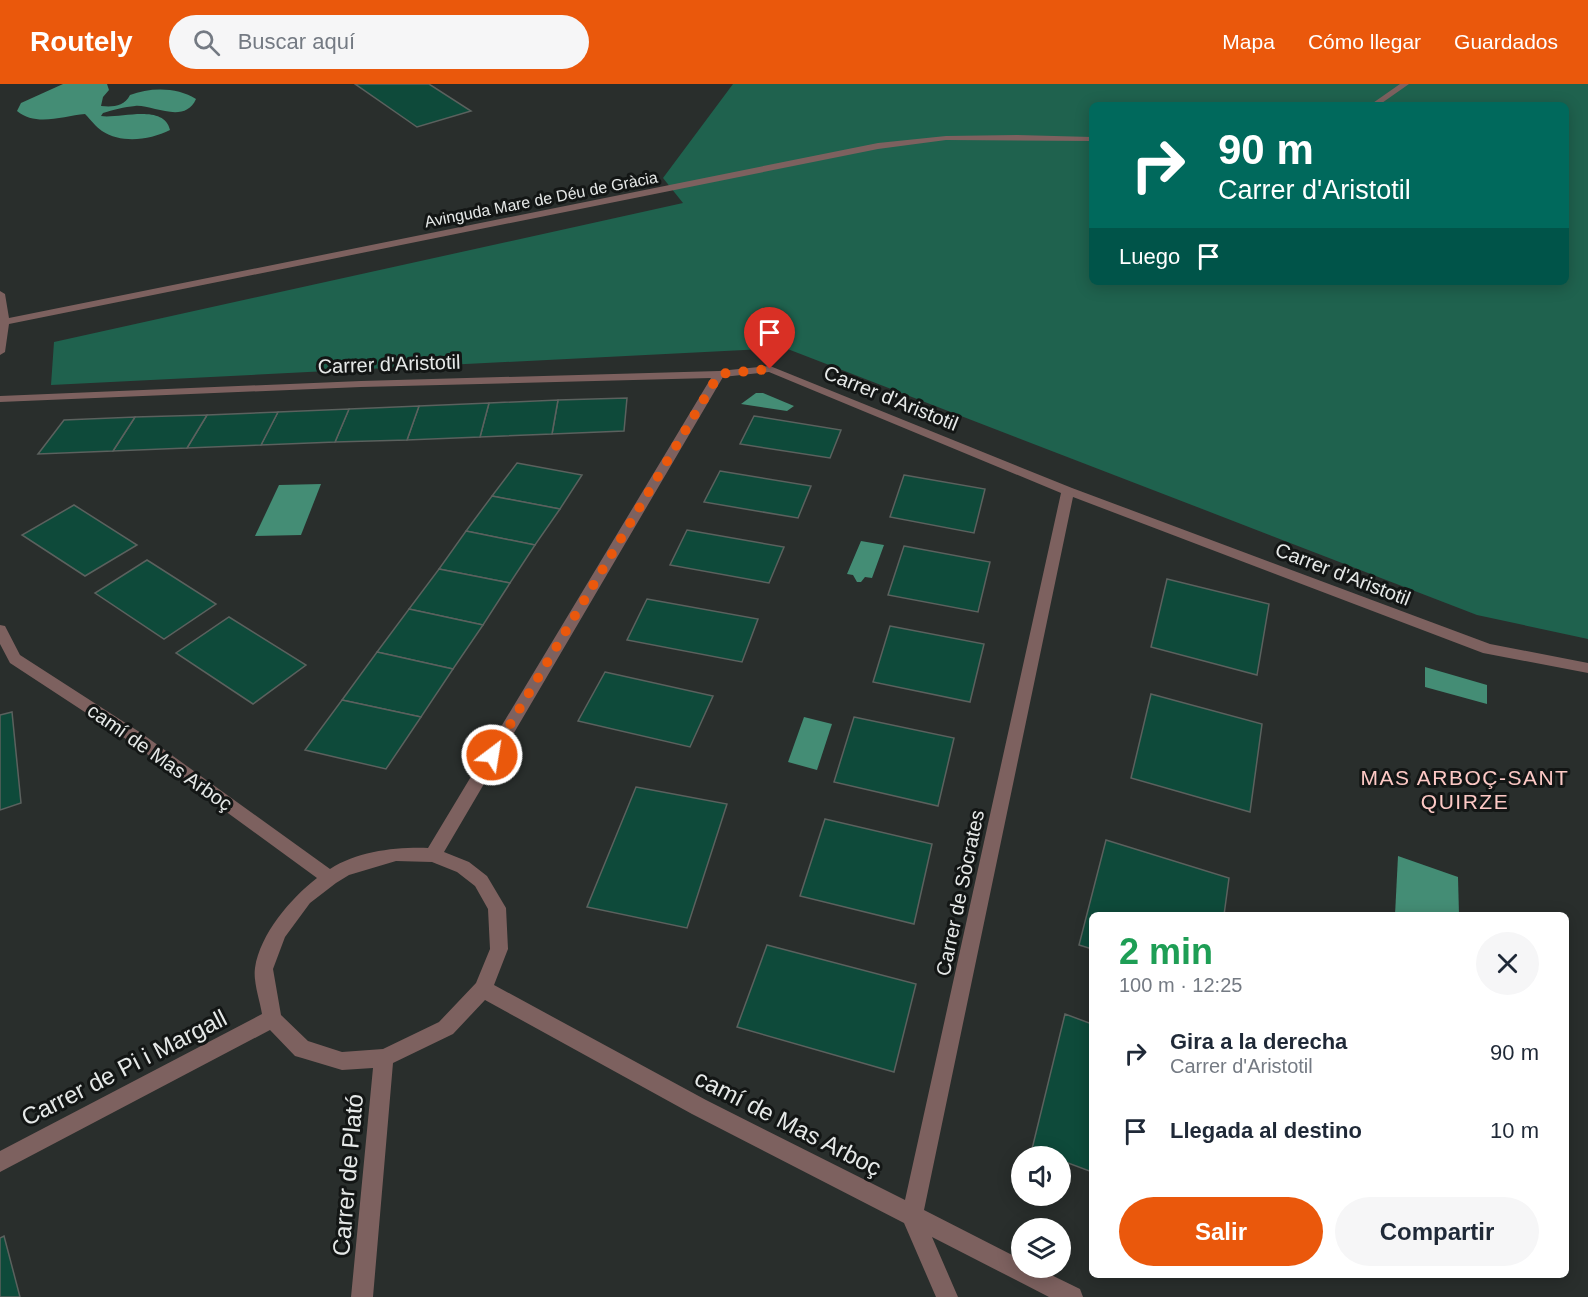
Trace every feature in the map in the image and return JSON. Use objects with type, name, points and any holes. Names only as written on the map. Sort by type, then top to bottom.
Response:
[{"type":"street","points":[[1378,102],[1405,84]]},
{"type":"street","name":"Avinguda Mare de Déu de Gràcia","points":[[2,323],[878,146],[946,138],[1017,136],[1089,140]]},
{"type":"street","points":[[0,294],[2,323],[0,352]]},
{"type":"street","name":"Carrer d'Aristotil","points":[[0,399],[373,384],[719,374],[770,369],[1068,492],[1488,649],[1588,668]]},
{"type":"street","points":[[433,855],[719,374]]},
{"type":"street","name":"Carrer de Sòcrates","points":[[912,1216],[1068,492]]},
{"type":"street","name":"camí de Mas Arboç","points":[[0,630],[7,662],[135,737],[330,878]]},
{"type":"street","points":[[396,854],[433,855],[463,867],[481,881],[496,908],[499,949],[483,989],[446,1029],[384,1058],[342,1061],[302,1049],[272,1019],[264,969],[277,933],[304,898],[344,869],[396,854]]},
{"type":"street","name":"camí de Mas Arboç","points":[[483,989],[699,1107],[1072,1297]]},
{"type":"street","name":"Carrer de Pi i Margall","points":[[0,1162],[272,1019]]},
{"type":"street","name":"Carrer de Plató","points":[[362,1297],[384,1058]]},
{"type":"street","points":[[912,1216],[947,1297]]},
{"type":"shaded area","points":[[63,84],[107,84],[109,90],[103,97],[101,106],[117,105],[124,102],[130,95],[155,90],[172,90],[196,99],[191,107],[184,111],[167,112],[135,106],[103,113],[101,116],[150,114],[166,122],[170,130],[136,139],[110,135],[100,129],[85,114],[41,120],[24,116],[17,111],[21,103]]},
{"type":"shaded area","points":[[733,84],[1588,84],[1588,639],[1477,615],[785,348],[51,385],[54,342],[683,203],[663,178]]},
{"type":"shaded area","points":[[756,393],[763,393],[794,406],[787,411],[741,404]]},
{"type":"shaded area","points":[[321,484],[301,535],[255,536],[279,485]]},
{"type":"shaded area","points":[[861,541],[884,545],[872,578],[865,577],[861,582],[857,582],[853,575],[847,574]]},
{"type":"shaded area","points":[[1425,667],[1487,685],[1487,704],[1425,687]]},
{"type":"shaded area","points":[[804,717],[832,724],[817,770],[788,762]]},
{"type":"shaded area","points":[[1398,856],[1458,877],[1459,912],[1395,912]]},
{"type":"building","points":[[355,84],[429,84],[471,111],[417,127]]},
{"type":"building","points":[[627,398],[624,431],[552,434],[558,400]]},
{"type":"building","points":[[558,400],[552,434],[480,437],[489,403]]},
{"type":"building","points":[[489,403],[480,437],[407,440],[419,406]]},
{"type":"building","points":[[419,406],[407,440],[335,442],[349,409]]},
{"type":"building","points":[[349,409],[335,442],[261,445],[278,412]]},
{"type":"building","points":[[278,412],[261,445],[187,448],[207,415]]},
{"type":"building","points":[[207,415],[187,448],[113,451],[135,417]]},
{"type":"building","points":[[754,416],[841,430],[830,458],[740,444]]},
{"type":"building","points":[[135,417],[113,451],[38,454],[64,420]]},
{"type":"building","points":[[517,463],[582,475],[560,509],[492,496]]},
{"type":"building","points":[[720,471],[811,486],[798,518],[704,502]]},
{"type":"building","points":[[904,475],[985,489],[974,533],[890,517]]},
{"type":"building","points":[[492,496],[560,509],[535,545],[466,531]]},
{"type":"building","points":[[74,505],[137,545],[85,576],[22,535]]},
{"type":"building","points":[[687,530],[784,547],[769,583],[670,565]]},
{"type":"building","points":[[466,531],[535,545],[510,583],[439,569]]},
{"type":"building","points":[[904,546],[990,562],[978,612],[888,595]]},
{"type":"building","points":[[147,560],[216,604],[164,639],[95,593]]},
{"type":"building","points":[[439,569],[510,583],[483,625],[409,609]]},
{"type":"building","points":[[1167,579],[1269,604],[1257,675],[1151,647]]},
{"type":"building","points":[[647,599],[758,619],[742,662],[627,640]]},
{"type":"building","points":[[409,609],[483,625],[453,669],[377,652]]},
{"type":"building","points":[[229,617],[306,665],[253,704],[176,653]]},
{"type":"building","points":[[890,626],[984,644],[970,702],[873,682]]},
{"type":"building","points":[[377,652],[453,669],[421,717],[342,700]]},
{"type":"building","points":[[605,672],[713,696],[690,747],[578,721]]},
{"type":"building","points":[[1151,694],[1262,724],[1250,812],[1131,778]]},
{"type":"building","points":[[342,700],[421,717],[386,769],[305,750]]},
{"type":"building","points":[[12,712],[21,803],[0,810],[0,715]]},
{"type":"building","points":[[854,717],[954,738],[938,806],[834,782]]},
{"type":"building","points":[[636,787],[727,804],[687,928],[587,907]]},
{"type":"building","points":[[825,819],[932,844],[914,924],[800,896]]},
{"type":"building","points":[[1106,840],[1229,878],[1224,912],[1089,912],[1089,948],[1079,945]]},
{"type":"building","points":[[767,945],[916,984],[894,1072],[737,1027]]},
{"type":"building","points":[[1065,1014],[1089,1023],[1089,1171],[1071,1164],[1071,1146],[1033,1146]]},
{"type":"building","points":[[4,1236],[20,1297],[0,1297],[0,1238]]},
{"type":"district","name":"MAS ARBOÇ-SANT QUIRZE","points":[[1465,790]]},
{"type":"route","points":[[492,755],[719,374],[770,369]]}]
